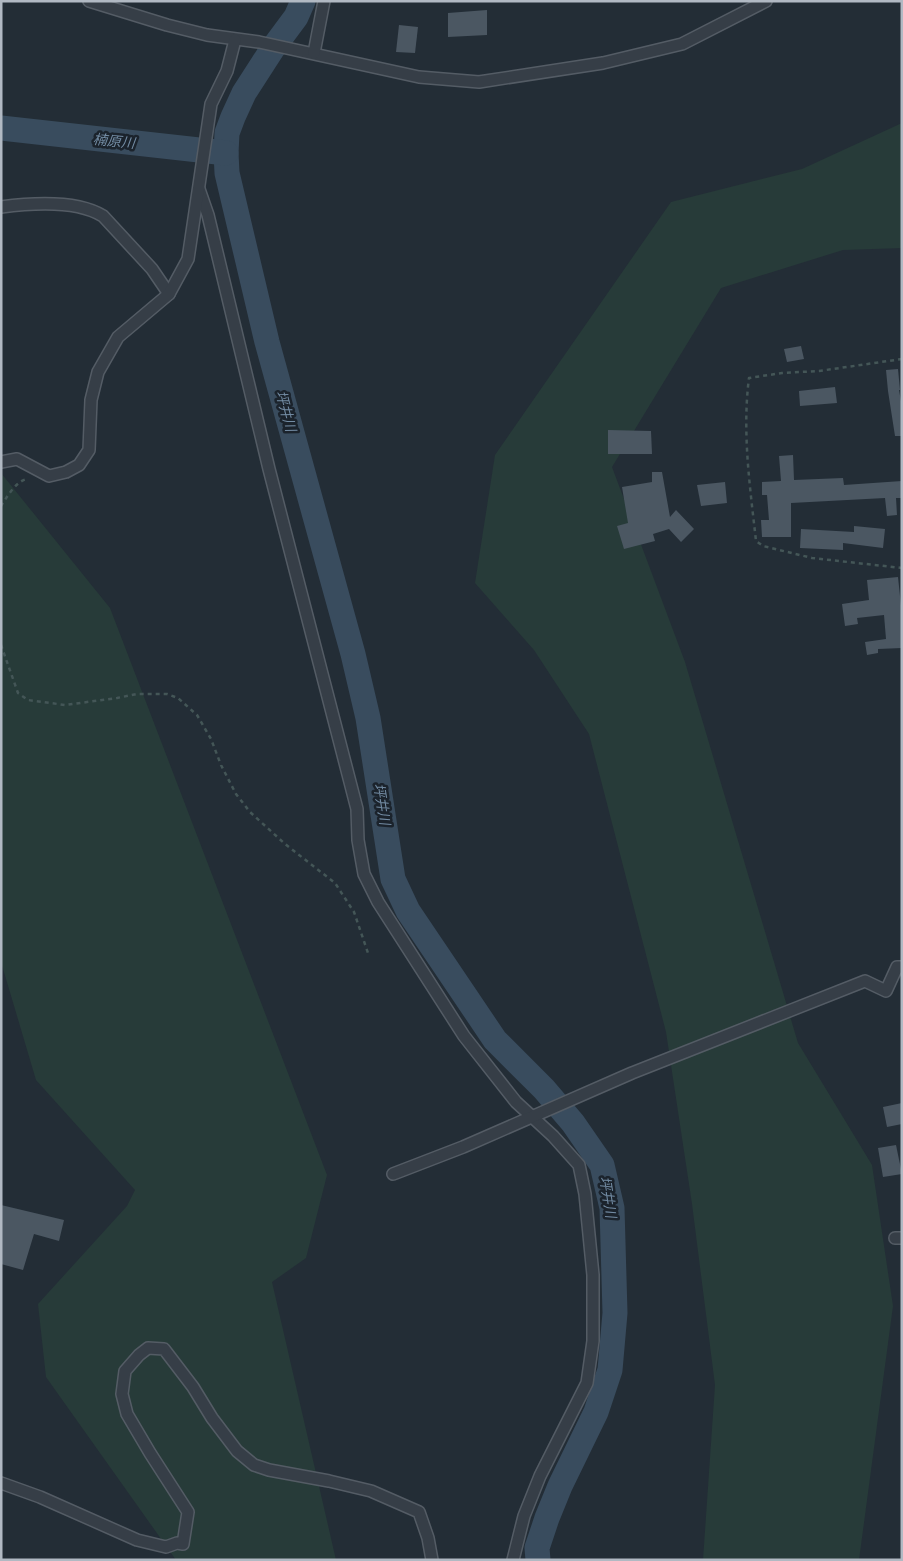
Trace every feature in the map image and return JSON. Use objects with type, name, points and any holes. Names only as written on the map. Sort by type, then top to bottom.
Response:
[{"type":"street","points":[[89,1],[207,35],[259,42],[419,77],[479,82],[603,62],[682,44],[766,1]]},
{"type":"street","points":[[314,53],[324,1]]},
{"type":"street","points":[[1,462],[17,459],[49,476],[66,472],[79,465],[89,450],[91,400],[98,372],[118,337],[169,294],[188,260],[202,170],[204,141],[211,104],[227,71],[235,40]]},
{"type":"street","points":[[199,189],[208,215],[269,469],[357,808],[358,840],[364,874],[378,902],[464,1036],[516,1102],[553,1136],[579,1165],[585,1194],[594,1274],[593,1341],[587,1383],[540,1476],[524,1516],[513,1560]]},
{"type":"street","points":[[1,207],[22,204],[76,205],[96,211],[104,216],[152,269],[169,294]]},
{"type":"street","points":[[392,1174],[463,1147],[632,1074],[865,981],[886,992],[897,967],[902,967]]},
{"type":"street","points":[[1,1483],[138,1540],[166,1546],[177,1543],[184,1544],[188,1512],[127,1414],[122,1394],[125,1371],[139,1355],[148,1348],[164,1349],[193,1387],[212,1418],[237,1451],[248,1461],[269,1470],[371,1491],[419,1512],[428,1538],[432,1560]]},
{"type":"path","points":[[902,359],[819,371],[782,373],[749,378],[746,403],[748,470],[756,541],[763,546],[812,558],[902,568]]},
{"type":"path","points":[[1,506],[7,496],[22,480],[49,476]]},
{"type":"path","points":[[1,645],[18,693],[28,700],[65,705],[137,694],[168,694],[178,698],[196,715],[211,739],[221,765],[236,794],[250,812],[285,844],[335,883],[354,912],[368,953]]},
{"type":"green space","points":[[902,123],[902,248],[843,250],[721,288],[612,467],[685,662],[798,1043],[872,1165],[893,1306],[859,1560],[703,1560],[715,1385],[692,1204],[666,1032],[589,734],[534,650],[475,583],[495,455],[671,202],[802,169]]},
{"type":"green space","points":[[1,473],[110,608],[327,1175],[306,1258],[272,1282],[336,1560],[176,1560],[46,1377],[38,1304],[127,1206],[135,1190],[36,1080],[1,962]]},
{"type":"building","points":[[487,10],[487,35],[448,37],[448,13]]},
{"type":"building","points":[[399,25],[418,27],[415,53],[396,52]]},
{"type":"building","points":[[801,346],[804,359],[787,362],[784,349]]},
{"type":"building","points":[[898,369],[902,407],[902,436],[895,436],[886,370]]},
{"type":"building","points":[[835,387],[837,403],[800,406],[799,391]]},
{"type":"building","points":[[608,430],[651,431],[652,454],[608,454]]},
{"type":"building","points":[[793,455],[794,480],[843,478],[844,485],[902,481],[902,498],[896,498],[897,515],[887,516],[885,498],[791,503],[791,537],[762,537],[761,520],[769,520],[767,495],[762,495],[762,482],[781,481],[779,456]]},
{"type":"building","points":[[652,472],[662,472],[670,517],[676,510],[694,529],[681,542],[669,529],[653,534],[655,541],[624,549],[617,526],[628,523],[622,487],[652,482]]},
{"type":"building","points":[[725,482],[727,503],[701,506],[697,485]]},
{"type":"building","points":[[854,526],[885,529],[883,548],[843,543],[843,550],[800,548],[801,529],[854,532]]},
{"type":"building","points":[[898,577],[902,615],[902,648],[878,649],[878,653],[867,655],[865,642],[886,639],[884,615],[857,618],[858,624],[845,626],[842,604],[869,600],[867,580]]},
{"type":"building","points":[[902,1103],[902,1124],[887,1127],[883,1107]]},
{"type":"building","points":[[896,1145],[902,1174],[883,1177],[878,1148]]},
{"type":"building","points":[[1,1205],[64,1220],[59,1241],[34,1234],[23,1270],[1,1264]]},
{"type":"waterway","name":"坪井川","points":[[303,1],[296,17],[244,93],[233,117],[227,133],[227,173],[267,342],[353,654],[368,718],[393,879],[408,911],[495,1040],[544,1089],[573,1123],[602,1165],[612,1208],[615,1313],[610,1370],[596,1412],[560,1486],[547,1518],[537,1548],[538,1560]]},
{"type":"waterway","name":"楠原川","points":[[1,128],[226,153]]}]
